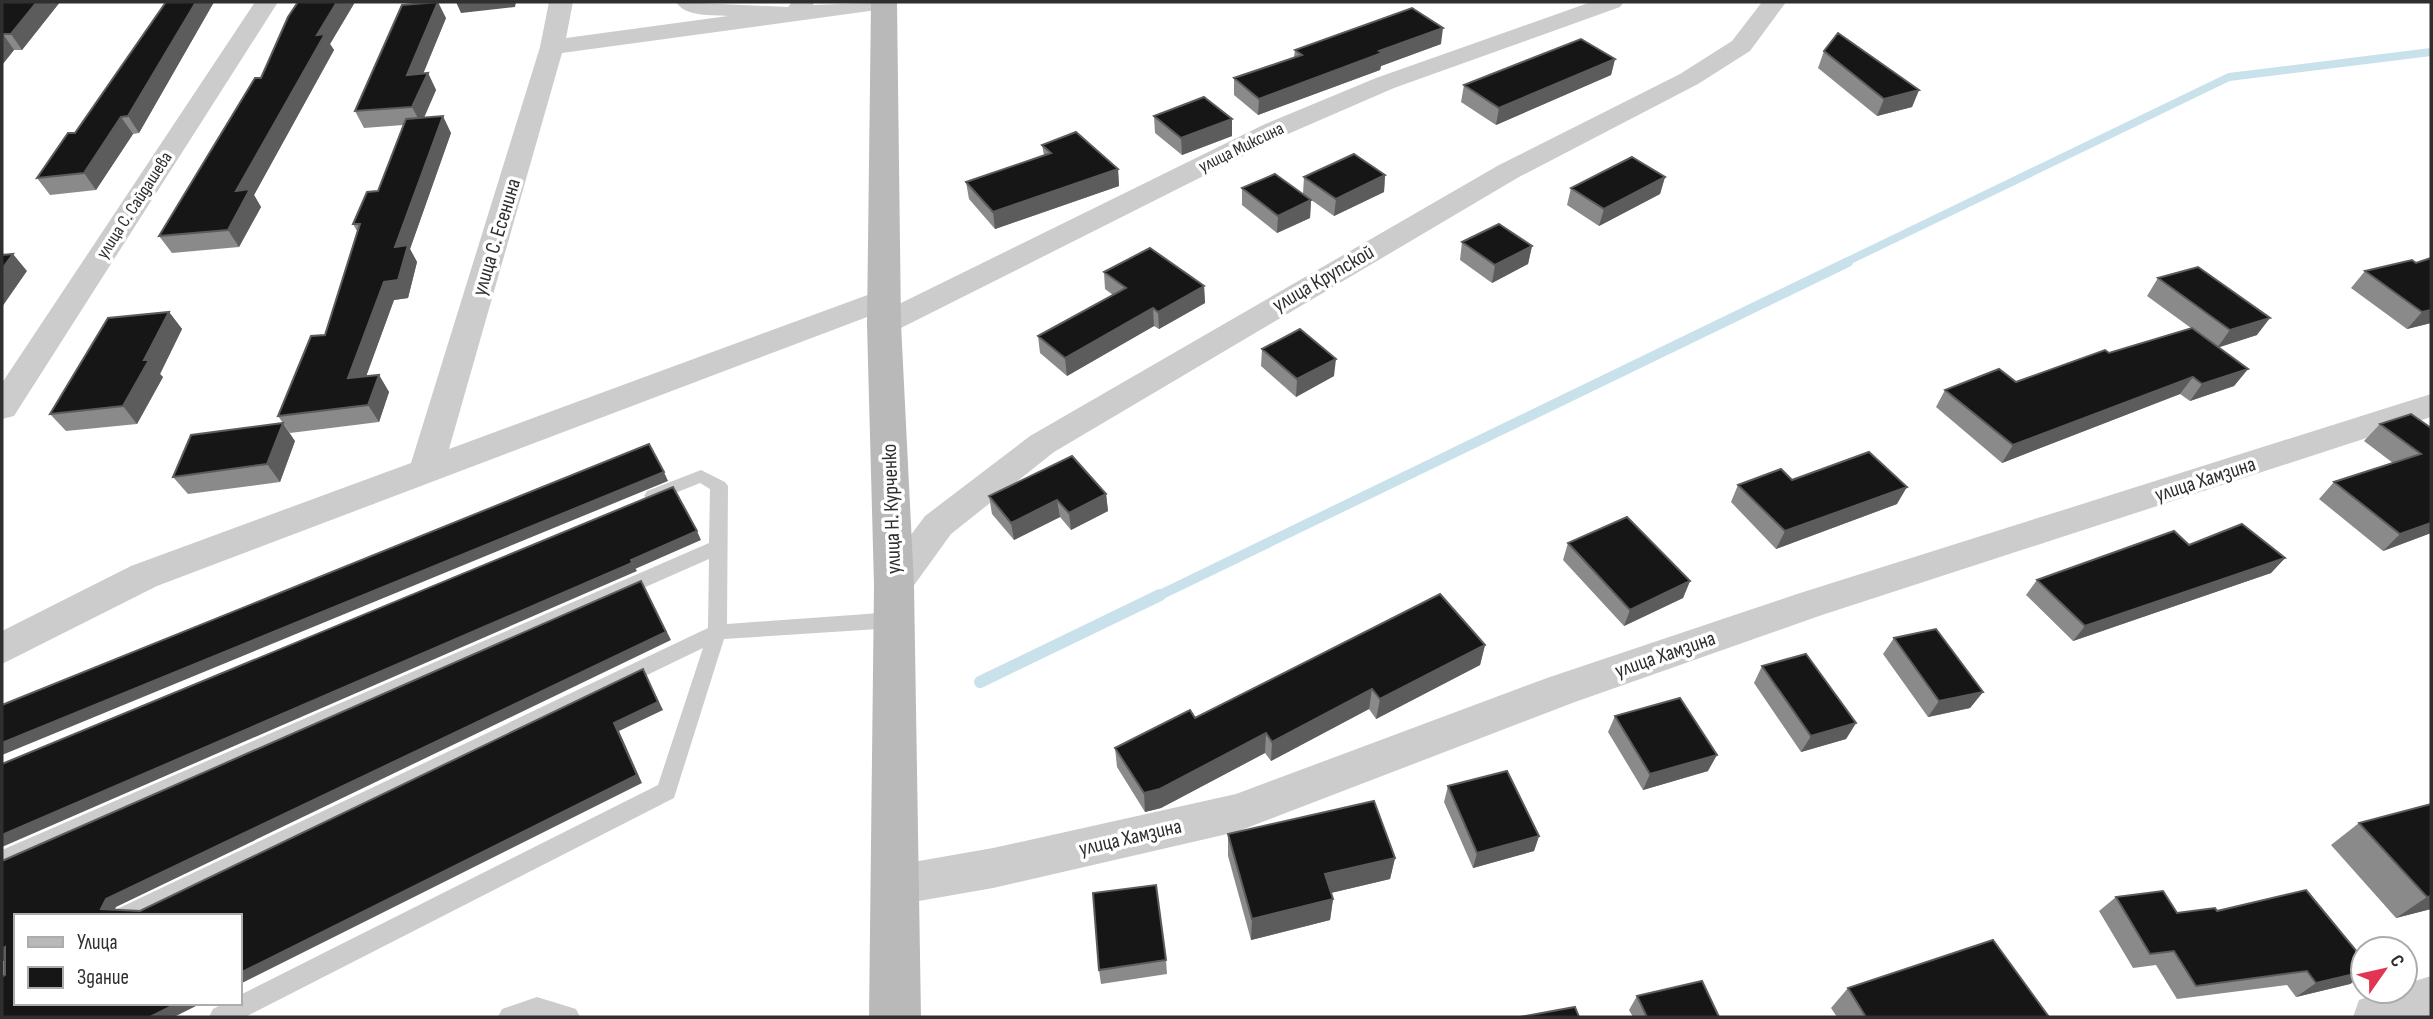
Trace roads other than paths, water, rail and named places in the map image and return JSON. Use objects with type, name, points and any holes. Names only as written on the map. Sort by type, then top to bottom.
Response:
[{"type":"main road","name":"улица Н. Курченко","points":[[884,2],[884,312],[894,603],[895,1017]]},
{"type":"street","name":"улица С. Сайдашева","points":[[2,408],[266,2]]},
{"type":"street","name":"улица С. Есенина","points":[[426,471],[552,47],[561,2]]},
{"type":"street","points":[[687,2],[700,7],[799,8],[884,2]]},
{"type":"street","name":"улица Миксина","points":[[2,649],[144,576],[426,471],[884,312],[1272,131],[1385,83],[1612,2]]},
{"type":"street","name":"улица Крупской","points":[[894,603],[938,525],[1042,444],[1509,171],[1689,79],[1741,46],[1774,2]]},
{"type":"street","points":[[552,47],[799,8]]},
{"type":"street","name":"улица Хамзина","points":[[896,885],[993,868],[1236,813],[1561,690],[1797,608],[2431,405]]},
{"type":"street","points":[[2376,1017],[2431,999]]},
{"type":"lane","points":[[221,1017],[667,792],[717,632],[719,486],[701,476],[637,503]]},
{"type":"lane","points":[[2,860],[718,547]]},
{"type":"lane","points":[[129,914],[717,632],[894,603]]},
{"type":"lane","points":[[510,1017],[537,1009],[568,1017]]},
{"type":"waterway","points":[[1844,263],[2229,77],[2431,52]]},
{"type":"waterway","points":[[1156,597],[1848,262]]},
{"type":"waterway","points":[[980,682],[1160,595]]}]
